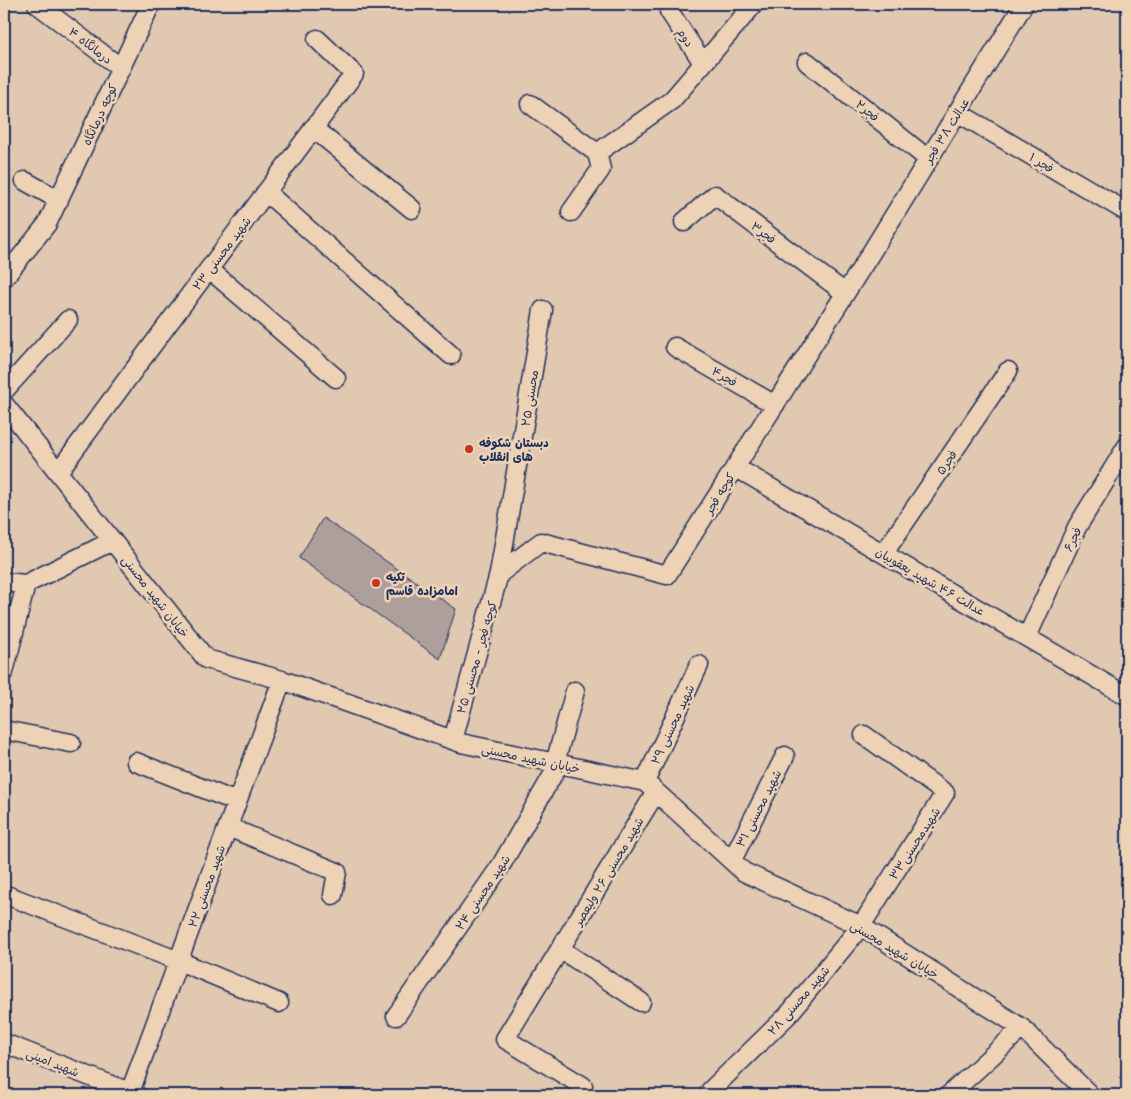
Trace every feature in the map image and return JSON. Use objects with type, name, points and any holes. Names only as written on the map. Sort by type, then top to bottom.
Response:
[{"type":"street","name":"درمانگاه ۴","points":[[37,4],[121,68]]},
{"type":"street","name":"کوچه درمانگاه","points":[[4,278],[47,224],[152,4]]},
{"type":"street","points":[[597,153],[672,100],[754,4]]},
{"type":"street","name":"عدالت ۳۸ فجر","points":[[869,256],[1024,4]]},
{"type":"street","name":"دوم","points":[[669,11],[703,63]]},
{"type":"street","name":"شهید محسنی ۲۳","points":[[58,472],[354,74],[317,39]]},
{"type":"street","name":"فجر۲","points":[[807,62],[928,159]]},
{"type":"street","points":[[530,104],[597,153],[601,169],[571,212]]},
{"type":"street","name":"فجر ۱","points":[[957,112],[1127,212]]},
{"type":"street","points":[[313,128],[412,209]]},
{"type":"street","points":[[25,181],[59,200]]},
{"type":"street","points":[[266,192],[451,355]]},
{"type":"street","name":"فجر۳","points":[[684,222],[715,195],[845,293]]},
{"type":"street","name":"کوچه فجر","points":[[499,574],[541,542],[668,575],[869,256]]},
{"type":"street","points":[[208,269],[336,378]]},
{"type":"street","name":"محسنی ۲۵","points":[[499,574],[543,310]]},
{"type":"street","points":[[4,392],[68,320]]},
{"type":"street","name":"فجر۴","points":[[675,346],[775,405]]},
{"type":"street","name":"فجر۵","points":[[884,553],[1008,371]]},
{"type":"street","name":"خیابان شهید محسنی","points":[[4,404],[206,659],[282,680],[453,740],[557,763],[650,787],[744,872],[860,926],[1022,1028],[1090,1095]]},
{"type":"street","name":"فجر۶","points":[[1027,637],[1077,527],[1127,446]]},
{"type":"street","name":"عدالت ۴۶ شهید یعقوبیان","points":[[735,467],[1127,696]]},
{"type":"street","points":[[4,582],[26,584],[112,541]]},
{"type":"street","name":"کوچه فجر - محسنی ۲۵","points":[[453,740],[499,574]]},
{"type":"street","points":[[4,672],[26,584]]},
{"type":"street","name":"شهید محسنی ۲۹","points":[[650,787],[699,665]]},
{"type":"street","name":"شهید محسنی ۲۲","points":[[132,1094],[282,680]]},
{"type":"street","name":"شهید محسنی ۲۴","points":[[396,1016],[500,867],[557,763],[575,691]]},
{"type":"street","points":[[4,730],[71,743]]},
{"type":"street","name":"شهیدمحسنی۳۳","points":[[860,926],[945,793],[864,735]]},
{"type":"street","name":"شهید محسنی ۳۱","points":[[732,860],[785,756]]},
{"type":"street","points":[[136,762],[237,802]]},
{"type":"street","name":"شهید محسنی ۲۶ ولیعصر","points":[[583,1086],[505,1039],[560,949],[650,787]]},
{"type":"street","points":[[228,827],[337,872],[333,895]]},
{"type":"street","points":[[9,896],[179,961],[280,1003]]},
{"type":"street","name":"شهید محسنی ۲۸","points":[[710,1091],[788,1015],[860,926]]},
{"type":"street","points":[[560,949],[641,1002]]},
{"type":"street","points":[[949,1095],[1022,1028]]},
{"type":"street","name":"شهید امینی","points":[[4,1043],[132,1094]]},
{"type":"building","name":"تکیه امامزاده قاسم","points":[[323,518],[456,609],[440,659],[299,558]]},
{"type":"place","name":"دبستان شکوفه های انقلاب","points":[[469,449]]},
{"type":"place","name":"تکیه امامزاده قاسم","points":[[376,583]]}]
